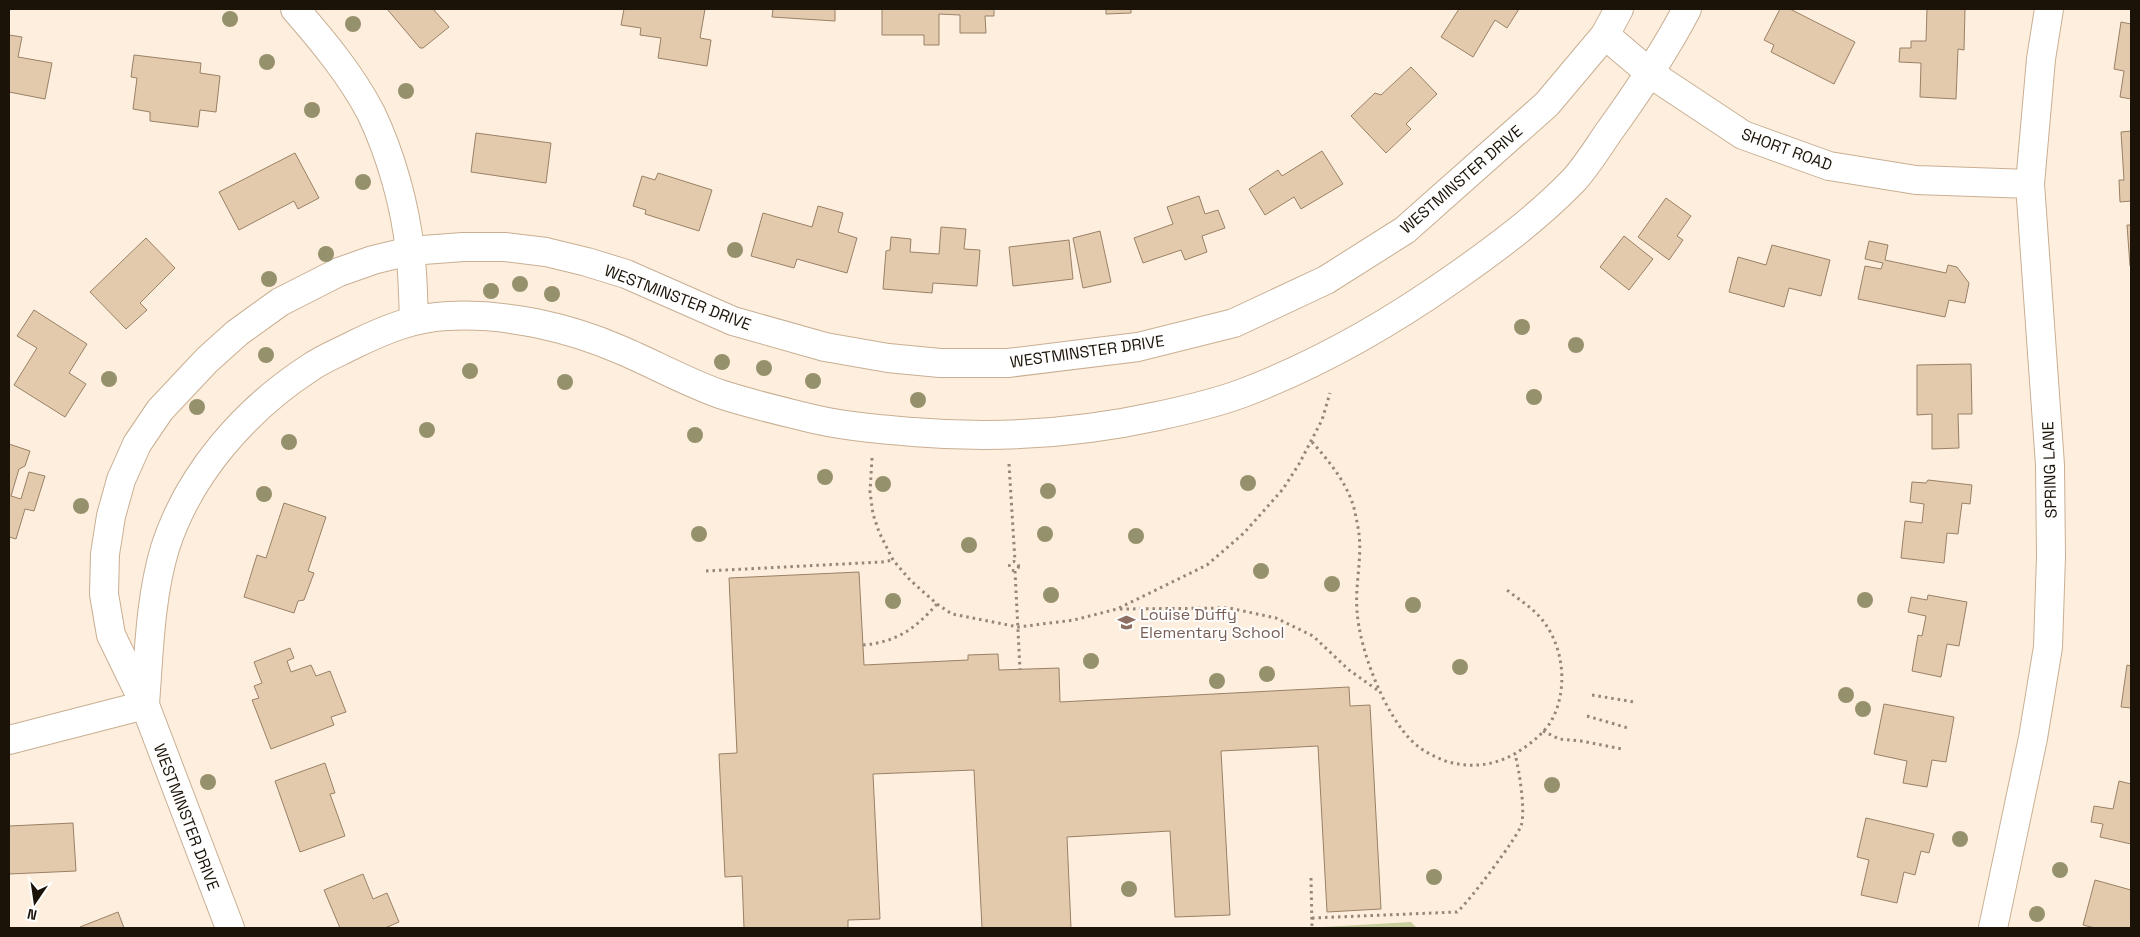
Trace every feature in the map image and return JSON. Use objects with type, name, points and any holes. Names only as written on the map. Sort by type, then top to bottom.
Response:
[{"type":"street","points":[[295,9],[334,54],[370,113],[386,151],[397,187],[410,251],[414,320]]},
{"type":"street","name":"WESTMINSTER DRIVE","points":[[230,928],[145,706],[111,635],[104,594],[105,554],[111,516],[121,480],[137,444],[160,410],[207,360],[237,333],[280,302],[339,272],[373,260],[410,251],[463,247],[505,247],[546,252],[626,274],[733,321],[825,347],[888,358],[940,363],[1008,364],[1138,347],[1234,323],[1326,280],[1405,230],[1547,104],[1605,35],[1619,9]]},
{"type":"street","name":"WESTMINSTER DRIVE","points":[[145,706],[156,581],[167,543],[180,513],[203,472],[226,440],[276,391],[315,364],[364,340],[414,320],[448,316],[484,317],[532,323],[585,335],[720,394],[811,419],[950,435],[1007,436],[1065,432],[1122,424],[1188,409],[1239,394],[1296,371],[1360,337],[1427,297],[1513,236],[1576,178],[1651,74],[1687,9]]},
{"type":"street","name":"SPRING LANE","points":[[1993,928],[2033,738],[2048,647],[2051,556],[2050,466],[2030,184],[2041,59],[2049,9]]},
{"type":"street","name":"SHORT ROAD","points":[[1605,35],[1651,74],[1743,135],[1829,166],[1916,180],[2030,184]]},
{"type":"street","points":[[9,740],[145,706]]},
{"type":"path","points":[[872,455],[870,492],[873,514],[893,560],[910,580],[937,604],[952,614],[1018,626],[1074,620],[1117,609],[1207,565],[1244,533],[1283,489],[1312,442],[1322,420],[1330,393]]},
{"type":"path","points":[[1007,436],[1015,561],[1019,566],[1015,571],[1020,670]]},
{"type":"path","points":[[1312,442],[1341,479],[1353,506],[1359,534],[1357,611],[1360,634],[1382,692],[1403,731],[1414,743],[1435,757],[1448,762],[1475,765],[1486,764],[1514,754],[1544,731],[1555,712],[1559,700],[1561,677],[1558,652],[1546,625],[1537,614],[1507,590]]},
{"type":"path","points":[[706,571],[893,560]]},
{"type":"path","points":[[1015,561],[1010,566],[1015,571]]},
{"type":"path","points":[[862,645],[897,638],[927,615],[937,604]]},
{"type":"path","points":[[1117,609],[1229,608],[1276,618],[1313,636],[1349,670],[1382,692]]},
{"type":"path","points":[[1592,696],[1634,702]]},
{"type":"path","points":[[1587,716],[1628,728]]},
{"type":"path","points":[[1544,731],[1559,739],[1622,749]]},
{"type":"path","points":[[1312,918],[1457,912],[1522,825],[1519,769],[1514,754]]},
{"type":"path","points":[[1311,878],[1312,928]]},
{"type":"green space","points":[[1411,922],[1417,928],[1324,928],[1324,927]]},
{"type":"building","points":[[387,9],[433,9],[449,27],[423,48],[420,48]]},
{"type":"building","points":[[624,9],[705,9],[700,38],[711,40],[707,66],[658,58],[661,38],[640,35],[641,28],[621,25]]},
{"type":"building","points":[[773,9],[835,9],[835,21],[772,17]]},
{"type":"building","points":[[882,9],[994,9],[994,16],[985,16],[986,33],[960,33],[960,15],[939,14],[939,45],[924,45],[924,35],[882,35]]},
{"type":"building","points":[[1106,9],[1131,9],[1131,13],[1106,14]]},
{"type":"building","points":[[1459,9],[1519,9],[1507,28],[1495,20],[1473,57],[1441,37]]},
{"type":"building","points":[[1780,9],[1790,9],[1855,42],[1834,84],[1771,52],[1774,45],[1764,40]]},
{"type":"building","points":[[1927,9],[1965,9],[1964,50],[1958,49],[1956,99],[1920,97],[1921,63],[1899,62],[1900,48],[1911,48],[1911,41],[1926,41]]},
{"type":"building","points":[[2121,22],[2131,24],[2131,99],[2120,97],[2124,71],[2114,69]]},
{"type":"building","points":[[9,35],[22,37],[18,57],[52,63],[45,99],[9,92]]},
{"type":"building","points":[[134,55],[201,63],[200,73],[220,76],[216,112],[200,110],[198,127],[150,121],[150,112],[133,109],[137,78],[131,77]]},
{"type":"building","points":[[1411,67],[1437,94],[1406,124],[1411,129],[1386,153],[1351,116],[1375,93],[1381,95]]},
{"type":"building","points":[[2131,131],[2131,201],[2120,202],[2119,180],[2124,180],[2121,132]]},
{"type":"building","points":[[476,133],[551,143],[546,183],[471,172]]},
{"type":"building","points":[[1322,151],[1343,184],[1301,209],[1294,197],[1265,215],[1249,189],[1278,170],[1282,176]]},
{"type":"building","points":[[295,153],[319,198],[298,209],[294,201],[239,230],[219,192]]},
{"type":"building","points":[[658,173],[712,190],[699,231],[645,214],[646,210],[633,206],[642,176],[655,180]]},
{"type":"building","points":[[1199,196],[1205,214],[1218,210],[1225,228],[1202,236],[1207,252],[1185,260],[1181,250],[1143,263],[1134,238],[1173,224],[1167,207]]},
{"type":"building","points":[[1666,198],[1691,216],[1677,236],[1683,240],[1669,260],[1638,237]]},
{"type":"building","points":[[818,206],[843,213],[838,232],[857,238],[847,273],[797,259],[794,268],[751,256],[763,213],[812,227]]},
{"type":"building","points":[[2127,225],[2131,225],[2131,266],[2130,266]]},
{"type":"building","points":[[941,227],[966,229],[964,249],[980,250],[977,286],[933,283],[932,293],[883,289],[886,251],[890,250],[891,237],[911,239],[910,252],[939,254]]},
{"type":"building","points":[[1100,231],[1111,282],[1083,288],[1073,238]]},
{"type":"building","points":[[1624,236],[1653,259],[1629,290],[1600,267]]},
{"type":"building","points":[[146,238],[175,268],[140,303],[147,310],[126,329],[90,292]]},
{"type":"building","points":[[1069,240],[1073,279],[1013,286],[1009,247]]},
{"type":"building","points":[[1869,241],[1888,245],[1885,260],[1946,273],[1948,265],[1957,267],[1969,283],[1965,303],[1949,300],[1945,317],[1858,299],[1865,266],[1881,269],[1883,263],[1865,259]]},
{"type":"building","points":[[1772,245],[1830,260],[1821,296],[1789,288],[1784,307],[1729,292],[1738,257],[1766,265]]},
{"type":"building","points":[[34,310],[87,344],[69,373],[86,384],[65,417],[14,385],[37,348],[17,336]]},
{"type":"building","points":[[1971,364],[1972,414],[1958,414],[1959,448],[1932,449],[1932,414],[1917,415],[1917,365]]},
{"type":"building","points":[[9,444],[30,451],[25,466],[19,469],[11,496],[21,499],[29,472],[45,476],[34,511],[25,509],[16,539],[9,537]]},
{"type":"building","points":[[1928,480],[1972,485],[1970,504],[1962,503],[1958,534],[1947,533],[1944,563],[1901,558],[1905,521],[1922,523],[1924,504],[1910,502],[1912,482],[1926,483]]},
{"type":"building","points":[[284,503],[326,517],[308,571],[314,573],[304,600],[298,601],[294,613],[244,597],[257,555],[266,558]]},
{"type":"building","points":[[859,572],[864,665],[968,660],[968,655],[998,654],[999,670],[1059,668],[1060,702],[1349,687],[1350,706],[1370,705],[1381,909],[1327,912],[1318,746],[1221,751],[1230,915],[1175,917],[1170,831],[1067,837],[1071,928],[982,928],[974,770],[873,774],[880,919],[848,920],[848,928],[744,928],[742,876],[725,877],[719,754],[737,753],[729,578]]},
{"type":"building","points":[[1928,595],[1967,602],[1959,646],[1947,644],[1941,677],[1912,671],[1918,635],[1922,636],[1926,616],[1908,612],[1911,597],[1927,600]]},
{"type":"building","points":[[290,648],[294,658],[287,661],[291,672],[311,665],[316,676],[330,671],[346,712],[331,717],[334,725],[271,749],[252,700],[259,698],[254,686],[262,683],[254,662]]},
{"type":"building","points":[[2127,665],[2131,666],[2131,708],[2121,707]]},
{"type":"building","points":[[1884,704],[1954,717],[1946,762],[1932,760],[1927,787],[1903,783],[1907,761],[1874,754]]},
{"type":"building","points":[[325,763],[335,793],[330,794],[345,836],[300,852],[275,781]]},
{"type":"building","points":[[2119,781],[2131,784],[2131,844],[2100,837],[2103,824],[2091,822],[2094,806],[2113,809]]},
{"type":"building","points":[[1866,818],[1934,834],[1929,853],[1921,851],[1915,875],[1904,872],[1897,903],[1861,895],[1869,860],[1857,857]]},
{"type":"building","points":[[73,823],[76,871],[9,874],[9,826]]},
{"type":"building","points":[[363,874],[373,899],[387,893],[399,922],[385,928],[340,928],[324,890]]},
{"type":"building","points":[[2095,880],[2131,890],[2131,928],[2095,928],[2083,925]]},
{"type":"building","points":[[118,912],[124,928],[80,928],[80,927]]},
{"type":"place","name":"Louise Duffy Elementary School","points":[[1126,623]]}]
